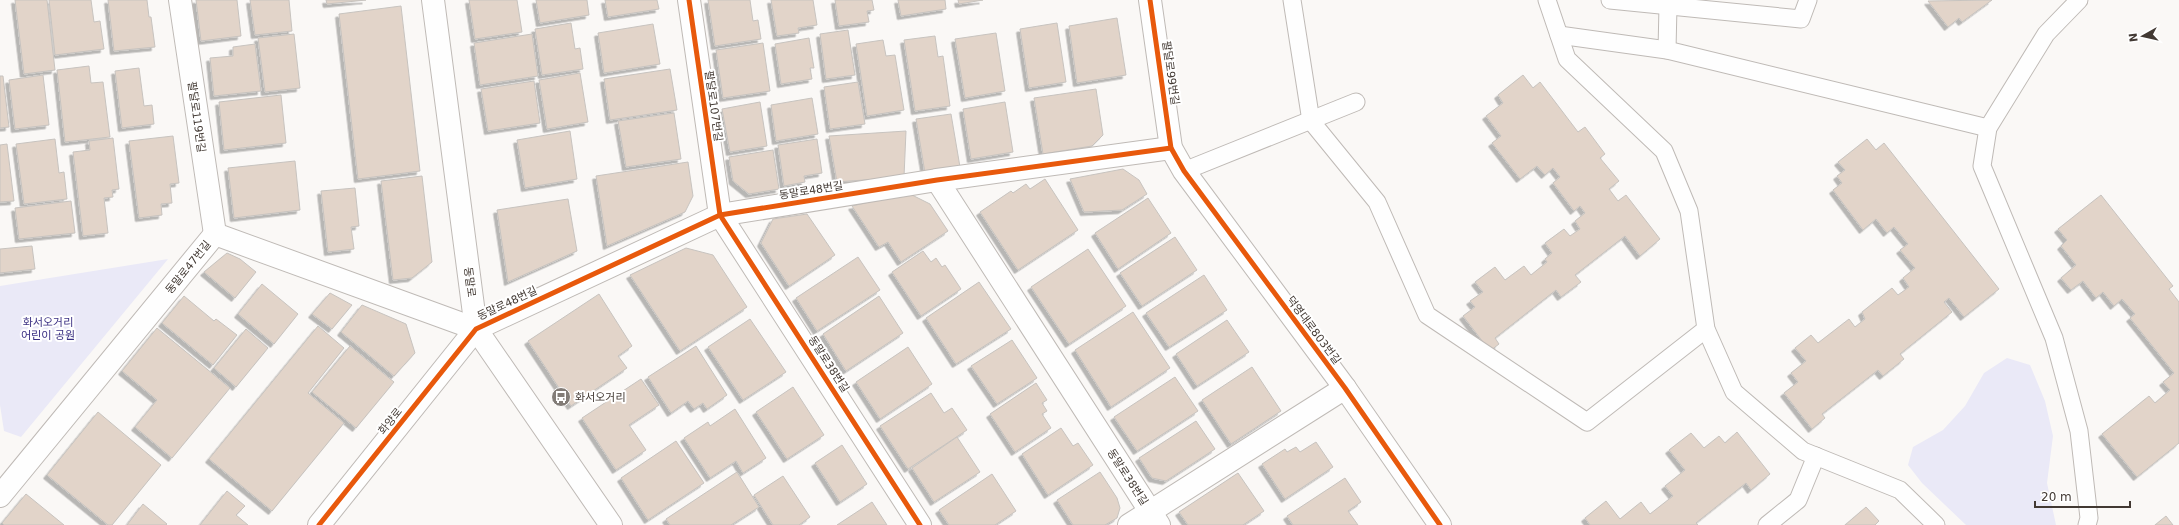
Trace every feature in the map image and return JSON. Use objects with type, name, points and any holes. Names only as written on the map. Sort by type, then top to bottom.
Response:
[{"type":"street","name":"팔달로119번길","points":[[180,0],[215,234]]},
{"type":"street","name":"동말로","points":[[433,0],[476,329],[611,525]]},
{"type":"street","name":"팔달로107번길","points":[[689,0],[720,215]]},
{"type":"street","name":"팔달로99번길","points":[[1150,0],[1171,148]]},
{"type":"street","name":"동말로48번길","points":[[476,329],[720,215],[937,180],[1171,148]]},
{"type":"street","name":"덕영대로803번길","points":[[1171,148],[1184,171],[1345,388],[1440,525]]},
{"type":"street","name":"동말로38번길","points":[[937,180],[1154,518]]},
{"type":"street","name":"동말로38번길","points":[[720,215],[920,525]]},
{"type":"street","name":"동말로47번길","points":[[0,496],[215,234],[476,329]]},
{"type":"street","name":"화양로","points":[[319,525],[476,329]]},
{"type":"street","name":"동말로38번길","points":[[1129,525],[1154,518],[1345,388]]},
{"type":"lane","points":[[1292,0],[1311,121],[1377,202],[1427,316],[1587,422],[1706,329]]},
{"type":"lane","points":[[1547,0],[1567,59],[1664,151],[1689,211],[1706,329],[1734,392],[1803,451],[1900,490],[1936,525]]},
{"type":"lane","points":[[1610,0],[1800,18],[1808,0]]},
{"type":"lane","points":[[2079,0],[2046,34],[1988,128],[1982,166],[2054,338],[2079,431],[2089,518],[2087,525]]},
{"type":"lane","points":[[1667,50],[1668,6]]},
{"type":"lane","points":[[1559,35],[1667,50],[1988,128]]},
{"type":"lane","points":[[1184,171],[1356,102]]},
{"type":"lane","points":[[1766,525],[1798,500],[1816,456]]},
{"type":"green space","name":"화서오거리 어린이 공원","points":[[168,259],[21,437],[4,431],[0,405],[0,286]]},
{"type":"green space","points":[[2007,358],[2030,365],[2045,401],[2053,436],[2047,483],[2056,525],[1966,525],[1922,483],[1908,465],[1913,447],[1943,430],[1965,406],[1984,373]]},
{"type":"building","points":[[15,0],[47,0],[55,70],[24,74]]},
{"type":"building","points":[[49,0],[91,0],[94,22],[100,21],[104,49],[55,55]]},
{"type":"building","points":[[108,0],[147,0],[155,47],[114,51]]},
{"type":"building","points":[[196,0],[237,0],[241,36],[201,41]]},
{"type":"building","points":[[250,0],[289,0],[292,31],[255,35]]},
{"type":"building","points":[[326,0],[366,0],[327,4]]},
{"type":"building","points":[[469,0],[517,0],[522,32],[475,39]]},
{"type":"building","points":[[536,0],[587,0],[589,15],[540,23]]},
{"type":"building","points":[[605,0],[657,0],[659,9],[608,17]]},
{"type":"building","points":[[708,0],[750,0],[753,21],[758,20],[761,39],[715,46]]},
{"type":"building","points":[[771,0],[813,0],[817,25],[798,28],[799,33],[777,36]]},
{"type":"building","points":[[835,0],[872,0],[874,10],[867,11],[869,22],[839,26]]},
{"type":"building","points":[[898,0],[945,0],[946,9],[901,16]]},
{"type":"building","points":[[958,0],[983,0],[959,4]]},
{"type":"building","points":[[1992,0],[1962,22],[1959,18],[1948,27],[1928,1]]},
{"type":"building","points":[[401,6],[420,171],[358,179],[339,14]]},
{"type":"building","points":[[1117,18],[1126,75],[1077,83],[1069,26]]},
{"type":"building","points":[[571,23],[575,49],[580,48],[583,69],[542,75],[535,29]]},
{"type":"building","points":[[1057,23],[1066,82],[1029,88],[1020,29]]},
{"type":"building","points":[[653,24],[660,64],[604,73],[598,33]]},
{"type":"building","points":[[848,30],[855,75],[826,79],[820,34]]},
{"type":"building","points":[[996,33],[1005,91],[965,98],[955,39]]},
{"type":"building","points":[[294,34],[300,88],[265,92],[258,38]]},
{"type":"building","points":[[532,34],[538,76],[480,85],[474,43]]},
{"type":"building","points":[[935,36],[938,57],[943,56],[950,106],[915,111],[904,40]]},
{"type":"building","points":[[809,38],[814,68],[810,68],[812,79],[781,84],[775,44]]},
{"type":"building","points":[[883,40],[886,56],[895,55],[904,110],[867,116],[856,44]]},
{"type":"building","points":[[763,43],[770,91],[723,98],[716,50]]},
{"type":"building","points":[[255,44],[261,91],[214,96],[210,58],[233,56],[233,47]]},
{"type":"building","points":[[89,66],[91,83],[103,82],[110,137],[65,142],[57,70]]},
{"type":"building","points":[[139,68],[144,106],[152,105],[154,124],[122,128],[115,71]]},
{"type":"building","points":[[670,69],[677,110],[610,120],[604,79]]},
{"type":"building","points":[[580,73],[588,122],[547,129],[539,80]]},
{"type":"building","points":[[43,75],[49,125],[15,129],[9,80]]},
{"type":"building","points":[[1523,75],[1533,88],[1540,82],[1578,132],[1585,127],[1605,154],[1600,158],[1619,181],[1609,189],[1618,201],[1626,195],[1660,239],[1640,256],[1625,236],[1575,275],[1581,282],[1561,297],[1556,290],[1495,338],[1499,344],[1490,351],[1463,316],[1475,307],[1470,301],[1483,292],[1475,282],[1495,267],[1505,280],[1524,266],[1531,275],[1547,262],[1545,259],[1552,253],[1545,243],[1564,229],[1570,236],[1580,229],[1575,221],[1585,213],[1580,206],[1574,211],[1553,183],[1560,177],[1553,168],[1545,175],[1537,166],[1520,179],[1492,143],[1501,136],[1486,116],[1503,103],[1498,95]]},
{"type":"building","points":[[0,76],[3,76],[9,127],[0,128]]},
{"type":"building","points":[[534,81],[540,123],[488,131],[481,89]]},
{"type":"building","points":[[858,82],[865,124],[830,129],[824,87]]},
{"type":"building","points":[[1096,89],[1103,135],[1092,146],[1043,154],[1034,98]]},
{"type":"building","points":[[281,95],[286,143],[224,150],[219,102]]},
{"type":"building","points":[[812,98],[818,134],[776,141],[771,105]]},
{"type":"building","points":[[760,102],[767,146],[730,152],[722,109]]},
{"type":"building","points":[[1005,102],[1013,152],[971,159],[963,109]]},
{"type":"building","points":[[674,113],[681,159],[626,167],[618,121]]},
{"type":"building","points":[[951,114],[960,167],[925,173],[916,119]]},
{"type":"building","points":[[570,131],[577,179],[525,188],[517,140]]},
{"type":"building","points":[[906,131],[904,177],[837,182],[829,136]]},
{"type":"building","points":[[173,136],[179,183],[170,184],[172,203],[161,204],[162,215],[139,218],[129,141]]},
{"type":"building","points":[[113,138],[119,189],[112,190],[113,197],[104,198],[108,233],[83,236],[73,152],[90,150],[89,141]]},
{"type":"building","points":[[55,139],[59,173],[64,172],[67,199],[24,204],[16,144]]},
{"type":"building","points":[[817,139],[822,173],[804,176],[805,182],[784,186],[778,145]]},
{"type":"building","points":[[1867,139],[1876,150],[1884,143],[1999,289],[1964,317],[1949,298],[1944,302],[1952,312],[1900,354],[1904,359],[1883,376],[1878,370],[1822,414],[1825,418],[1812,429],[1784,393],[1798,382],[1791,373],[1806,361],[1795,348],[1811,335],[1818,343],[1849,319],[1855,327],[1865,319],[1862,312],[1892,288],[1898,295],[1909,287],[1903,278],[1915,268],[1900,250],[1908,244],[1894,227],[1887,233],[1876,219],[1863,230],[1833,190],[1842,183],[1837,176],[1845,170],[1838,162]]},
{"type":"building","points":[[7,144],[14,201],[0,202],[0,145]]},
{"type":"building","points":[[773,150],[779,189],[749,194],[733,181],[729,157]]},
{"type":"building","points":[[295,161],[300,210],[234,218],[228,168]]},
{"type":"building","points":[[688,162],[693,196],[685,212],[607,246],[596,176]]},
{"type":"building","points":[[1123,169],[1139,180],[1147,194],[1122,210],[1084,212],[1070,179]]},
{"type":"building","points":[[422,176],[432,262],[412,278],[393,280],[381,181]]},
{"type":"building","points":[[1045,179],[1078,230],[1018,270],[980,212],[1011,191],[1013,193],[1026,184],[1030,189]]},
{"type":"building","points":[[355,188],[359,226],[351,227],[354,249],[328,252],[321,191]]},
{"type":"building","points":[[908,193],[930,204],[948,231],[901,262],[888,242],[879,247],[852,206]]},
{"type":"building","points":[[2101,195],[2173,286],[2169,289],[2179,302],[2179,443],[2137,477],[2102,434],[2149,396],[2155,403],[2170,390],[2163,382],[2174,373],[2130,318],[2135,314],[2122,299],[2114,306],[2103,292],[2096,298],[2083,281],[2071,290],[2061,278],[2076,265],[2061,246],[2067,240],[2058,229]]},
{"type":"building","points":[[1148,198],[1171,233],[1118,269],[1095,233]]},
{"type":"building","points":[[568,199],[577,251],[508,282],[497,210]]},
{"type":"building","points":[[71,201],[75,233],[19,239],[15,208]]},
{"type":"building","points":[[807,214],[835,255],[789,286],[761,243],[773,219]]},
{"type":"building","points":[[1175,237],[1197,270],[1142,306],[1120,273]]},
{"type":"building","points":[[32,246],[35,269],[0,273],[0,249]]},
{"type":"building","points":[[686,248],[713,255],[747,307],[680,351],[630,275]]},
{"type":"building","points":[[1088,249],[1126,306],[1069,344],[1031,287]]},
{"type":"building","points":[[923,251],[931,262],[936,258],[942,267],[945,265],[961,289],[921,316],[892,272]]},
{"type":"building","points":[[227,253],[240,259],[256,272],[235,298],[204,272]]},
{"type":"building","points":[[858,257],[880,290],[817,331],[796,298]]},
{"type":"building","points":[[1204,275],[1227,310],[1169,347],[1146,313]]},
{"type":"building","points":[[979,282],[1011,329],[956,364],[926,318]]},
{"type":"building","points":[[262,284],[298,314],[274,344],[238,314]]},
{"type":"building","points":[[330,293],[352,305],[332,329],[312,314]]},
{"type":"building","points":[[599,294],[632,346],[618,356],[627,368],[571,406],[528,341]]},
{"type":"building","points":[[184,296],[214,321],[216,319],[237,335],[213,365],[162,323]]},
{"type":"building","points":[[879,296],[903,333],[846,371],[823,334]]},
{"type":"building","points":[[362,305],[406,324],[415,353],[394,376],[341,332]]},
{"type":"building","points":[[1133,312],[1170,368],[1111,407],[1075,350]]},
{"type":"building","points":[[750,319],[786,372],[743,400],[708,347]]},
{"type":"building","points":[[1227,320],[1249,352],[1197,386],[1176,354]]},
{"type":"building","points":[[318,326],[344,348],[308,393],[344,423],[272,511],[209,459]]},
{"type":"building","points":[[157,328],[230,388],[172,458],[135,427],[157,400],[122,371]]},
{"type":"building","points":[[246,329],[268,348],[236,387],[214,368]]},
{"type":"building","points":[[1012,340],[1037,378],[997,404],[971,366]]},
{"type":"building","points":[[350,346],[394,382],[356,428],[312,392]]},
{"type":"building","points":[[696,346],[727,395],[707,409],[703,403],[694,409],[688,401],[671,413],[648,377]]},
{"type":"building","points":[[908,347],[932,384],[880,419],[856,382]]},
{"type":"building","points":[[1252,367],[1281,411],[1231,444],[1202,400]]},
{"type":"building","points":[[1175,377],[1198,411],[1137,451],[1114,417]]},
{"type":"building","points":[[641,379],[659,405],[629,425],[646,450],[616,470],[582,418]]},
{"type":"building","points":[[1036,383],[1047,400],[1042,403],[1047,411],[1042,414],[1051,428],[1015,452],[990,414]]},
{"type":"building","points":[[793,387],[824,435],[787,459],[756,412]]},
{"type":"building","points":[[931,393],[944,413],[952,408],[967,430],[908,469],[880,426]]},
{"type":"building","points":[[735,409],[766,458],[743,473],[736,461],[710,478],[684,438],[708,422],[710,426]]},
{"type":"building","points":[[98,412],[161,465],[112,525],[108,525],[47,475]]},
{"type":"building","points":[[1196,421],[1215,449],[1166,481],[1152,478],[1139,458]]},
{"type":"building","points":[[1061,428],[1073,446],[1078,443],[1093,465],[1048,495],[1022,454]]},
{"type":"building","points":[[1737,432],[1770,474],[1751,490],[1746,483],[1696,523],[1698,525],[1590,525],[1585,518],[1606,501],[1620,519],[1641,502],[1650,514],[1673,496],[1665,486],[1685,470],[1669,450],[1691,433],[1704,448],[1719,436],[1725,443]]},
{"type":"building","points":[[957,437],[980,472],[934,502],[912,468]]},
{"type":"building","points":[[676,441],[704,483],[648,520],[621,478]]},
{"type":"building","points":[[1316,442],[1333,467],[1285,499],[1262,464],[1285,449],[1287,452],[1296,447],[1300,452]]},
{"type":"building","points":[[842,445],[867,484],[840,502],[815,463]]},
{"type":"building","points":[[737,472],[759,507],[731,525],[670,525],[666,519]]},
{"type":"building","points":[[1100,472],[1117,498],[1120,508],[1117,518],[1105,525],[1073,525],[1057,500]]},
{"type":"building","points":[[1238,473],[1264,511],[1243,525],[1188,525],[1179,512]]},
{"type":"building","points":[[992,474],[1016,511],[995,525],[949,525],[939,510]]},
{"type":"building","points":[[783,476],[810,517],[799,525],[773,525],[754,495]]},
{"type":"building","points":[[1345,478],[1361,502],[1348,511],[1358,525],[1293,525],[1287,516]]},
{"type":"building","points":[[227,491],[245,506],[236,515],[248,525],[200,525]]},
{"type":"building","points":[[26,494],[64,525],[4,525],[2,523]]},
{"type":"building","points":[[872,502],[887,525],[837,525]]},
{"type":"building","points":[[143,504],[167,524],[127,525]]},
{"type":"building","points":[[1866,507],[1879,521],[1875,525],[1845,525]]},
{"type":"building","points":[[2166,516],[2173,525],[2155,525]]},
{"type":"cycle path","points":[[689,0],[720,215],[920,525]]},
{"type":"cycle path","points":[[1150,0],[1171,148],[1184,171],[1345,388],[1440,525]]},
{"type":"cycle path","points":[[319,525],[476,329],[720,215],[937,180],[1171,148]]},
{"type":"place","name":"화서오거리","points":[[561,397]]}]
